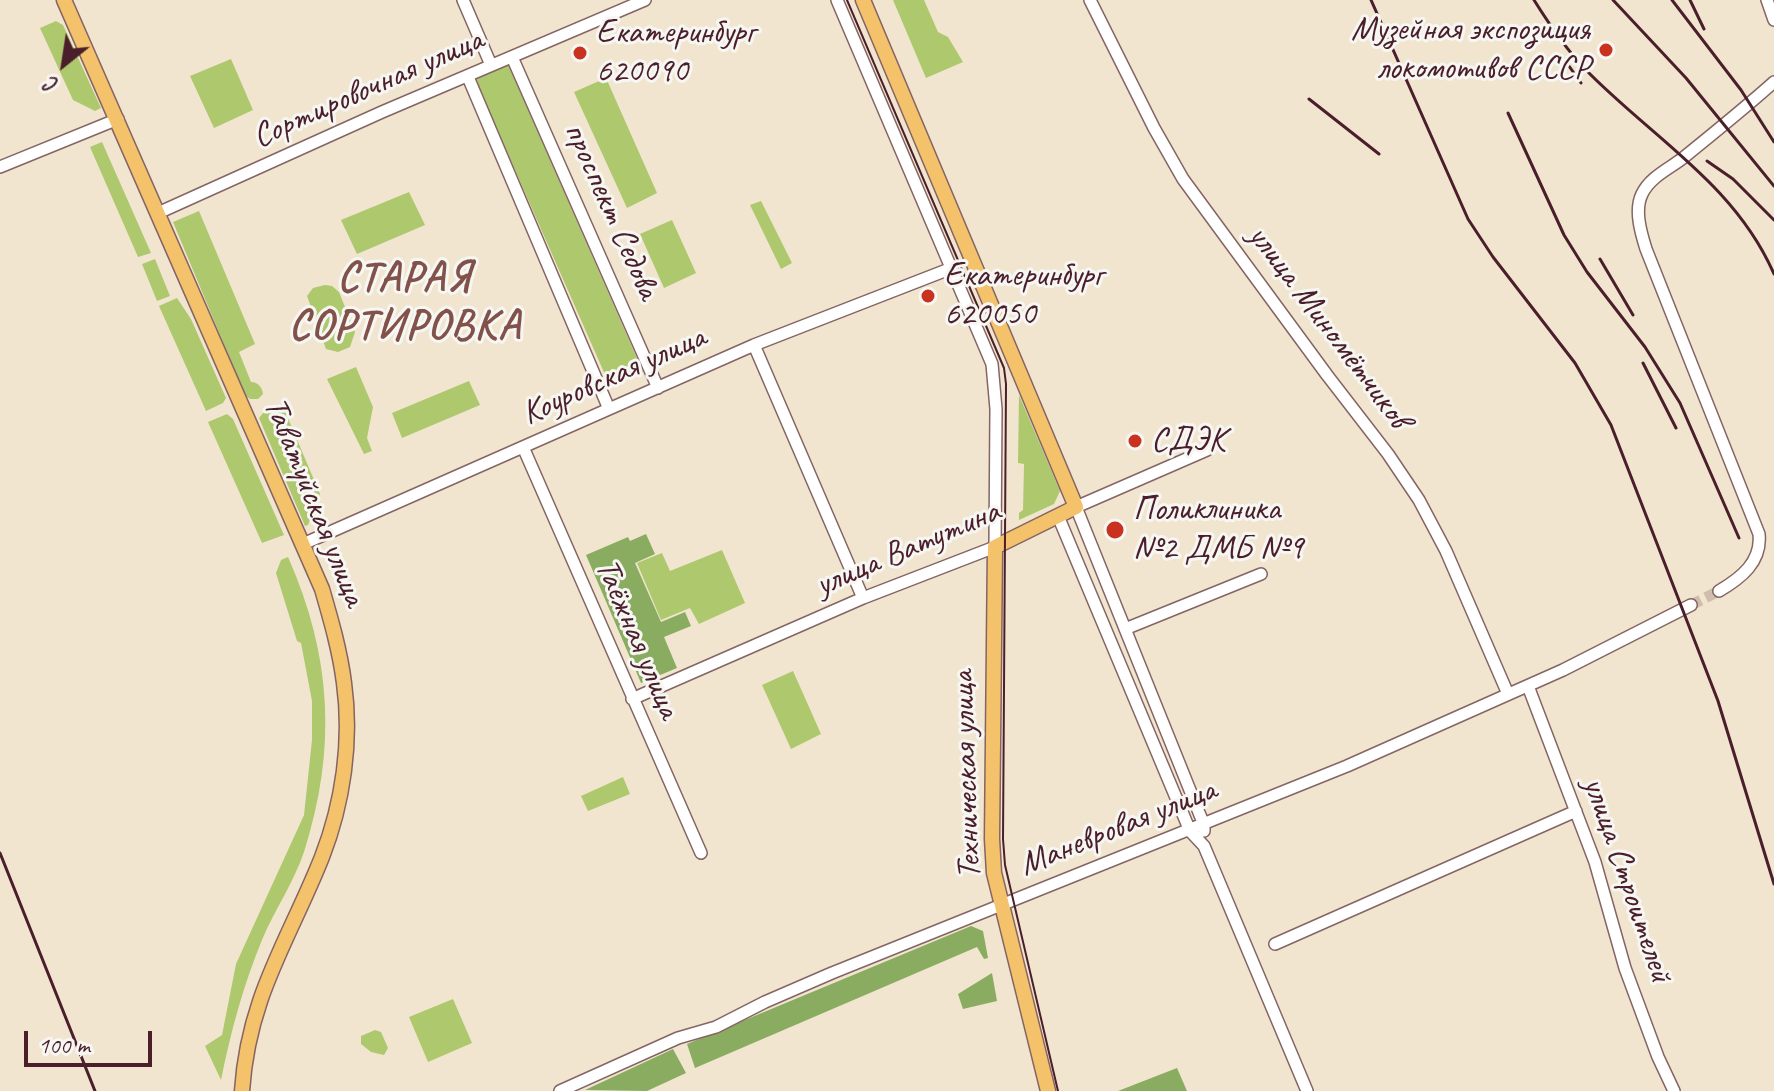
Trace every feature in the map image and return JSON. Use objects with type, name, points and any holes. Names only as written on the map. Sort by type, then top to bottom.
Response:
[{"type":"main road","name":"Таватуйская улица","points":[[64,0],[322,589],[344,684],[347,732],[343,778],[334,822],[322,857],[266,979],[252,1021],[242,1091]]},
{"type":"main road","points":[[863,0],[1076,507]]},
{"type":"main road","name":"улица Ватутина","points":[[995,547],[1076,507]]},
{"type":"main road","name":"Техническая улица","points":[[995,547],[994,873],[1048,1091]]},
{"type":"street","points":[[463,0],[491,65]]},
{"type":"street","name":"Сортировочная улица","points":[[158,213],[382,112],[645,0]]},
{"type":"street","points":[[837,0],[992,364],[995,384],[995,547]]},
{"type":"street","name":"улица Миномётчиков","points":[[1090,0],[1183,179],[1419,500],[1446,551],[1508,694]]},
{"type":"street","points":[[1767,0],[1774,20]]},
{"type":"street","name":"проспект Седова","points":[[512,57],[658,388]]},
{"type":"street","points":[[468,77],[609,409]]},
{"type":"street","points":[[1719,591],[1754,561],[1760,544],[1759,534],[1646,249],[1639,205],[1646,187],[1658,175],[1682,159],[1774,82]]},
{"type":"street","points":[[0,167],[118,119]]},
{"type":"street","name":"Коуровская улица","points":[[303,544],[754,345],[952,268]]},
{"type":"street","points":[[754,345],[863,598]]},
{"type":"street","name":"Таёжная улица","points":[[523,447],[701,853]]},
{"type":"street","name":"улица Ватутина","points":[[1076,507],[1207,450]]},
{"type":"street","points":[[1076,507],[1204,825],[1204,846]]},
{"type":"street","points":[[1058,516],[1190,831],[1204,846],[1307,1091]]},
{"type":"street","name":"улица Ватутина","points":[[632,699],[863,598],[995,547]]},
{"type":"street","points":[[1125,629],[1261,574]]},
{"type":"street","name":"Маневровая улица","points":[[560,1091],[678,1038],[716,1027],[765,1002],[1347,766],[1563,670],[1691,605]]},
{"type":"street","name":"улица Строителей","points":[[1528,686],[1595,862],[1625,968],[1674,1091]]},
{"type":"street","points":[[1275,944],[1576,811]]},
{"type":"green space","points":[[893,0],[924,0],[938,32],[948,37],[963,62],[926,78]]},
{"type":"green space","points":[[56,21],[63,25],[101,108],[95,111],[73,100],[40,28]]},
{"type":"green space","points":[[231,59],[253,110],[214,128],[190,76]]},
{"type":"green space","points":[[508,64],[643,372],[610,386],[475,79]]},
{"type":"green space","points":[[606,78],[657,193],[627,208],[574,92]]},
{"type":"green space","points":[[102,142],[151,253],[138,257],[90,147]]},
{"type":"green space","points":[[409,192],[425,225],[357,254],[341,220]]},
{"type":"green space","points":[[761,201],[792,263],[781,269],[750,205]]},
{"type":"green space","points":[[199,211],[255,344],[239,352],[251,382],[262,389],[263,394],[258,399],[245,395],[173,222]]},
{"type":"green space","points":[[672,220],[696,273],[664,288],[640,234]]},
{"type":"green space","points":[[155,259],[170,296],[157,301],[142,264]]},
{"type":"green space","points":[[325,285],[339,292],[355,332],[350,347],[338,352],[326,349],[307,296],[313,288]]},
{"type":"green space","points":[[177,298],[191,319],[226,398],[223,403],[206,411],[159,306]]},
{"type":"green space","points":[[356,367],[373,407],[367,438],[372,451],[364,454],[327,379]]},
{"type":"green space","points":[[469,381],[480,405],[402,438],[392,413]]},
{"type":"green space","points":[[1019,395],[1060,491],[1054,504],[1019,520],[1019,513],[1023,510],[1024,464],[1018,463]]},
{"type":"green space","points":[[282,404],[320,494],[305,526],[259,418]]},
{"type":"green space","points":[[227,414],[233,419],[284,535],[262,543],[208,422]]},
{"type":"green space","points":[[646,534],[655,554],[635,563],[661,622],[685,612],[691,626],[664,637],[677,668],[641,683],[586,555],[628,537],[630,541]]},
{"type":"green space","points":[[722,550],[745,603],[699,624],[690,608],[661,620],[637,563],[662,553],[670,571]]},
{"type":"green space","points":[[288,557],[314,630],[321,667],[325,703],[322,776],[304,852],[255,957],[238,1009],[221,1080],[205,1046],[222,1035],[236,964],[304,815],[312,740],[312,701],[301,643],[297,641],[276,573],[281,560]]},
{"type":"green space","points":[[793,671],[821,734],[791,749],[762,685]]},
{"type":"green space","points":[[623,777],[630,794],[588,811],[581,796]]},
{"type":"green space","points":[[971,926],[983,931],[988,958],[984,959],[977,947],[695,1068],[687,1044]]},
{"type":"green space","points":[[992,973],[997,1001],[963,1009],[958,994]]},
{"type":"green space","points":[[453,999],[472,1043],[428,1062],[409,1017]]},
{"type":"green space","points":[[375,1030],[381,1032],[388,1048],[384,1055],[371,1052],[361,1044],[361,1036]]},
{"type":"green space","points":[[673,1049],[686,1073],[647,1091],[585,1090]]},
{"type":"green space","points":[[1177,1068],[1187,1091],[1118,1091]]},
{"type":"tunnel","points":[[1691,605],[1719,591]]},
{"type":"tram line","points":[[847,0],[1004,368],[1003,839],[1005,865],[1058,1091]]},
{"type":"railway","points":[[1371,0],[1468,219],[1493,257],[1575,363],[1611,425],[1718,701],[1774,884]]},
{"type":"railway","points":[[1534,0],[1585,69],[1690,163],[1737,214],[1774,274]]},
{"type":"railway","points":[[1613,0],[1686,78],[1774,186]]},
{"type":"railway","points":[[1672,0],[1741,90],[1774,142]]},
{"type":"railway","points":[[1690,0],[1704,29]]},
{"type":"railway","points":[[1564,59],[1581,83]]},
{"type":"railway","points":[[1309,99],[1379,154]]},
{"type":"railway","points":[[1508,113],[1564,235],[1587,272],[1645,347],[1680,403],[1739,538]]},
{"type":"railway","points":[[1707,161],[1733,179],[1774,220]]},
{"type":"railway","points":[[1600,259],[1633,315]]},
{"type":"railway","points":[[1643,363],[1676,428]]},
{"type":"railway","points":[[0,853],[95,1091]]},
{"type":"place","name":"Музейная экспозиция локомотивов СССР","points":[[1606,50]]},
{"type":"place","name":"Екатеринбург 620090","points":[[580,53]]},
{"type":"place","name":"Екатеринбург 620050","points":[[928,296]]},
{"type":"place","name":"СДЭК","points":[[1135,441]]},
{"type":"place","name":"Поликлиника №2 ДМБ №9","points":[[1115,530]]},
{"type":"district","name":"СТАРАЯ СОРТИРОВКА","points":[[405,303]]}]
